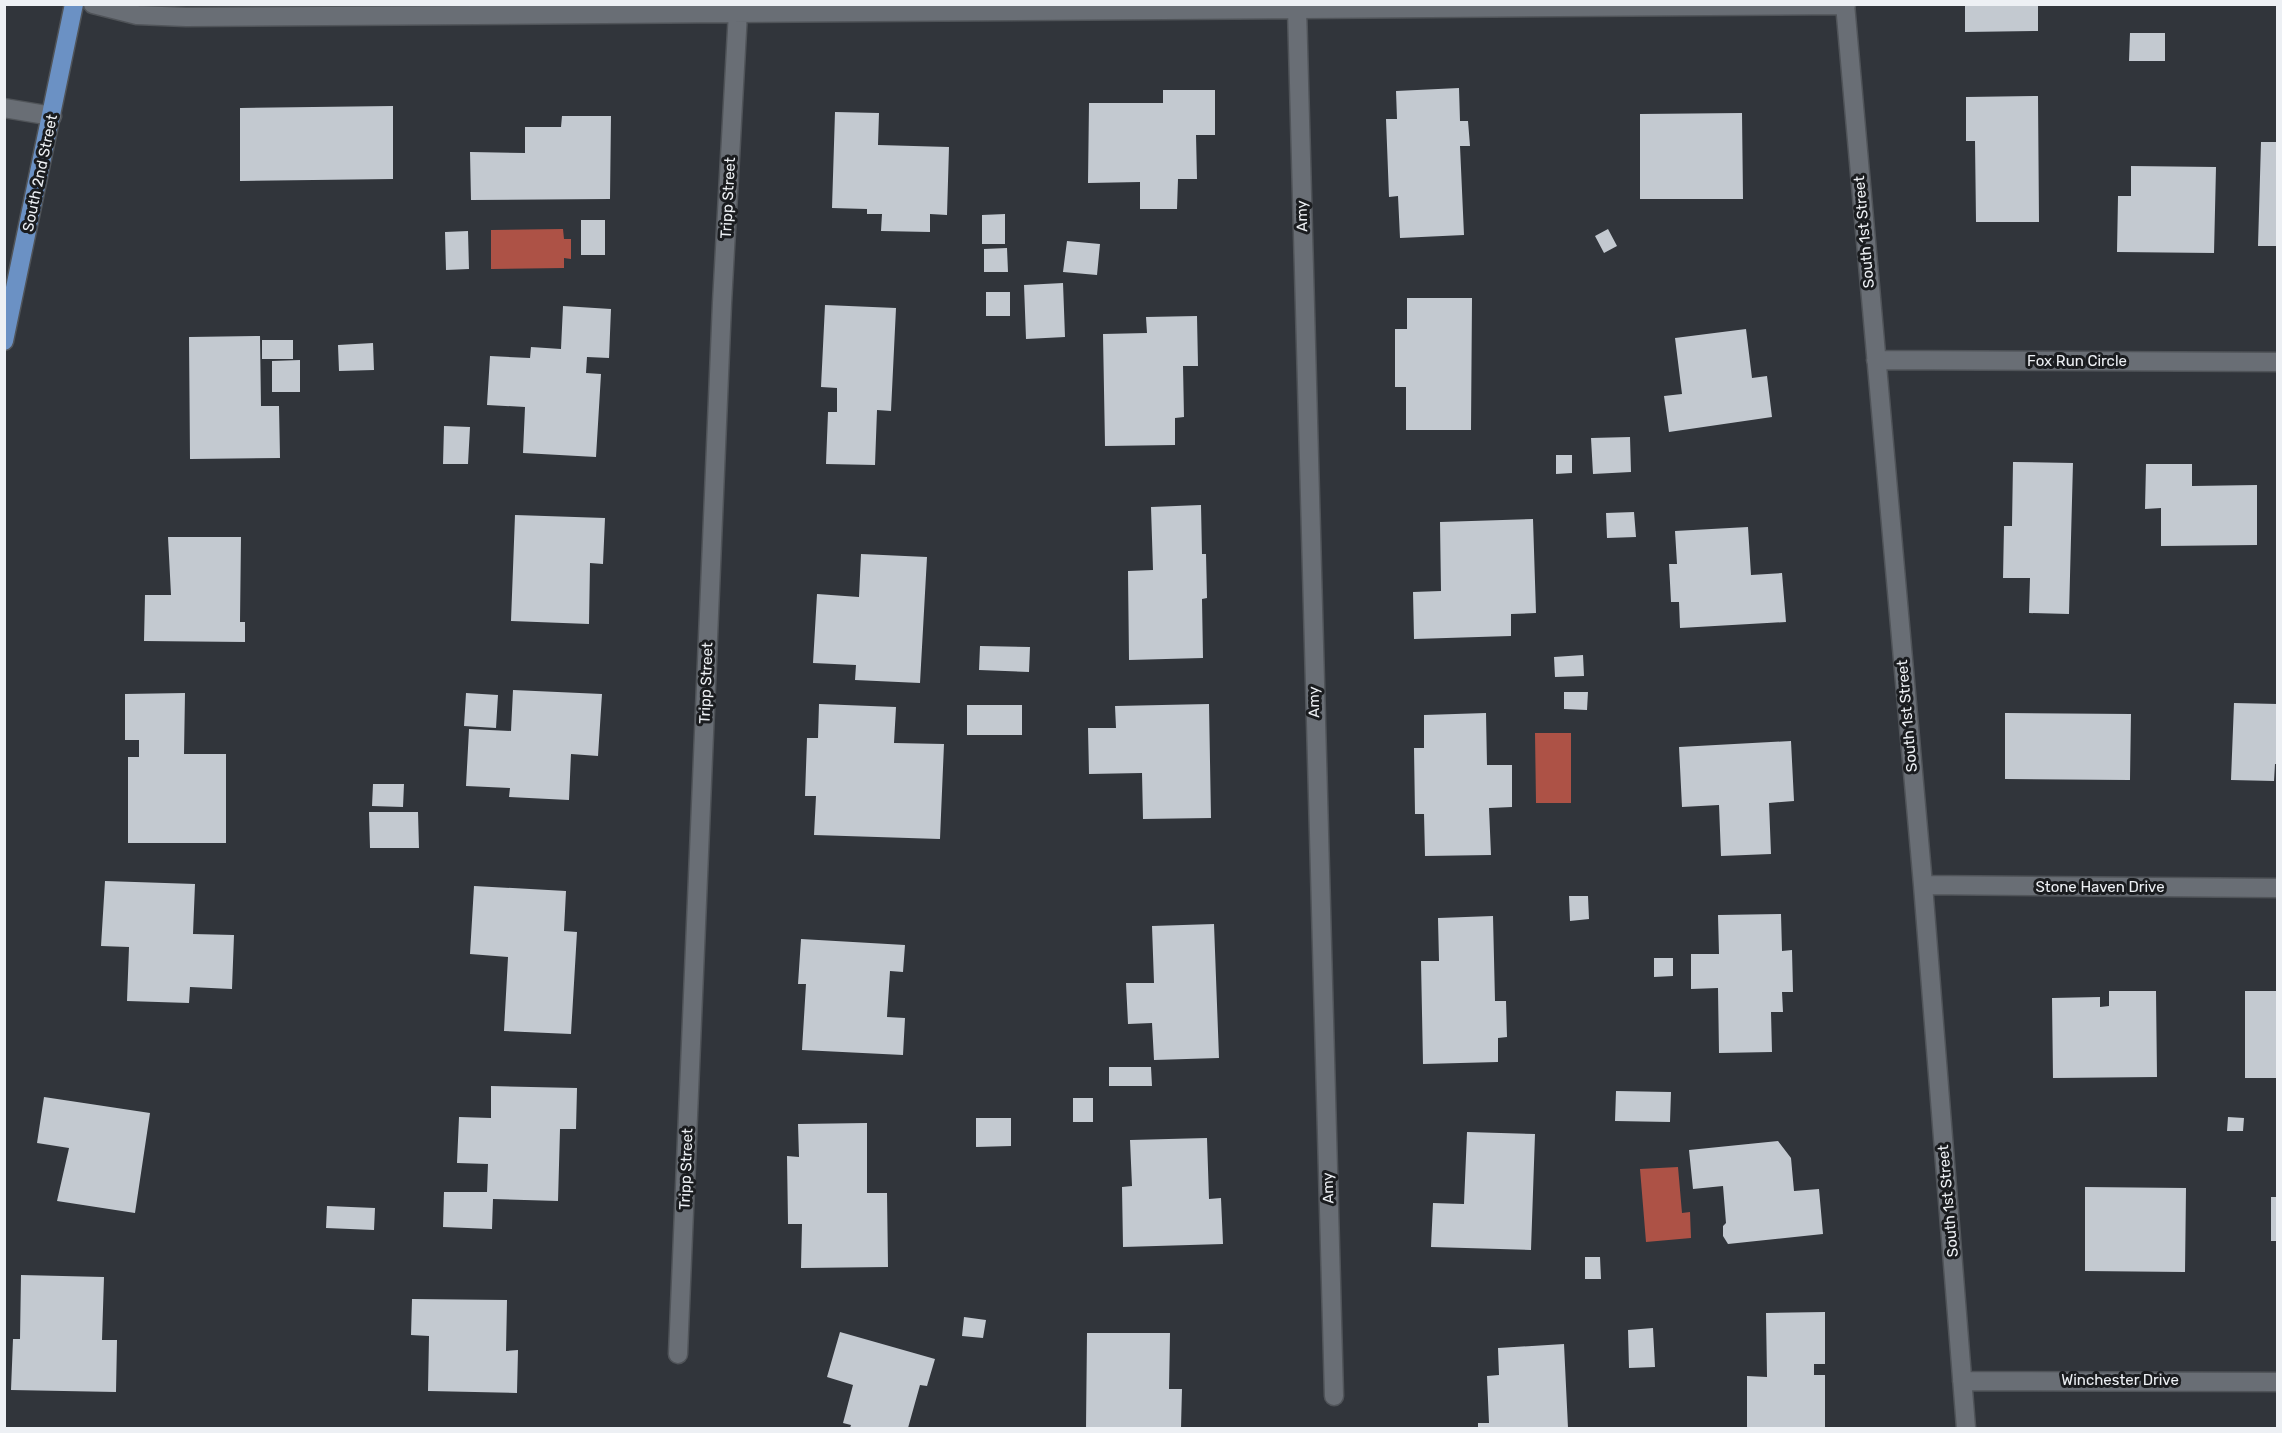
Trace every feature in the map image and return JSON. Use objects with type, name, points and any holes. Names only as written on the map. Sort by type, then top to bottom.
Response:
[{"type":"main road","name":"South 2nd Street","points":[[5,337],[75,4]]},
{"type":"street","points":[[93,4],[137,15],[186,17],[1846,5]]},
{"type":"street","name":"South 1st Street","points":[[1846,5],[1923,885],[1966,1428]]},
{"type":"street","name":"Amy","points":[[1297,8],[1334,1396]]},
{"type":"street","name":"Tripp Street","points":[[678,1354],[722,315],[738,12]]},
{"type":"street","points":[[4,108],[52,116]]},
{"type":"street","name":"Fox Run Circle","points":[[1876,360],[2277,362]]},
{"type":"street","name":"Stone Haven Drive","points":[[1923,885],[2277,888]]},
{"type":"street","name":"Winchester Drive","points":[[1962,1381],[2277,1382]]},
{"type":"shaded area","points":[[563,229],[564,239],[571,239],[571,259],[564,258],[564,268],[491,269],[491,230]]},
{"type":"shaded area","points":[[1535,733],[1571,733],[1571,803],[1536,803]]},
{"type":"shaded area","points":[[1678,1167],[1682,1213],[1690,1212],[1691,1238],[1646,1242],[1640,1169]]},
{"type":"building","points":[[1965,4],[2038,4],[2038,31],[1965,32]]},
{"type":"building","points":[[2130,33],[2165,33],[2165,61],[2129,61]]},
{"type":"building","points":[[1459,88],[1460,121],[1468,121],[1470,146],[1460,146],[1464,235],[1400,238],[1398,196],[1389,197],[1386,119],[1397,119],[1396,91]]},
{"type":"building","points":[[1163,90],[1215,90],[1215,135],[1196,135],[1197,179],[1178,179],[1177,209],[1140,209],[1140,182],[1088,183],[1089,103],[1163,103]]},
{"type":"building","points":[[2038,96],[2039,222],[1976,222],[1975,141],[1966,141],[1966,97]]},
{"type":"building","points":[[393,106],[393,179],[240,181],[240,108]]},
{"type":"building","points":[[835,112],[879,113],[878,145],[949,147],[947,215],[930,214],[930,232],[881,231],[882,214],[867,214],[867,209],[832,208]]},
{"type":"building","points":[[1742,113],[1743,199],[1640,199],[1640,114]]},
{"type":"building","points":[[562,116],[611,116],[610,199],[471,200],[470,152],[525,153],[525,127],[561,127]]},
{"type":"building","points":[[2261,142],[2278,142],[2278,246],[2258,246]]},
{"type":"building","points":[[2131,166],[2216,167],[2214,253],[2117,252],[2118,196],[2131,196]]},
{"type":"building","points":[[1005,214],[1005,244],[982,244],[982,215]]},
{"type":"building","points":[[581,220],[605,220],[605,255],[581,255]]},
{"type":"building","points":[[1608,229],[1617,246],[1604,253],[1595,236]]},
{"type":"building","points":[[468,231],[469,269],[446,270],[445,232]]},
{"type":"building","points":[[1067,241],[1100,244],[1097,275],[1063,272]]},
{"type":"building","points":[[1007,248],[1008,272],[984,272],[984,249]]},
{"type":"building","points":[[1063,283],[1065,337],[1026,339],[1024,285]]},
{"type":"building","points":[[986,292],[1010,292],[1010,316],[986,316]]},
{"type":"building","points":[[1407,298],[1472,298],[1471,430],[1406,430],[1406,387],[1395,387],[1395,329],[1407,329]]},
{"type":"building","points":[[825,305],[896,308],[891,411],[877,410],[875,465],[826,464],[828,412],[837,412],[837,388],[821,387]]},
{"type":"building","points":[[563,306],[611,309],[609,358],[587,357],[586,373],[601,374],[596,457],[523,453],[525,407],[487,405],[490,356],[530,358],[531,347],[561,349]]},
{"type":"building","points":[[1197,316],[1198,366],[1183,366],[1184,417],[1175,418],[1175,445],[1105,446],[1103,334],[1147,333],[1146,317]]},
{"type":"building","points":[[1746,329],[1752,378],[1767,376],[1772,417],[1669,432],[1664,396],[1682,394],[1675,338]]},
{"type":"building","points":[[260,336],[261,406],[279,406],[280,458],[190,459],[189,337]]},
{"type":"building","points":[[262,340],[293,340],[293,359],[262,359]]},
{"type":"building","points":[[373,343],[374,370],[339,371],[338,345]]},
{"type":"building","points":[[300,360],[300,392],[272,392],[272,361]]},
{"type":"building","points":[[444,426],[470,427],[468,464],[443,464]]},
{"type":"building","points":[[1630,437],[1631,472],[1593,474],[1591,438]]},
{"type":"building","points":[[1556,455],[1572,455],[1572,473],[1556,474]]},
{"type":"building","points":[[2013,462],[2073,463],[2069,614],[2029,613],[2030,578],[2003,578],[2004,526],[2012,526]]},
{"type":"building","points":[[2146,464],[2192,464],[2192,486],[2257,485],[2257,545],[2161,546],[2161,508],[2145,509]]},
{"type":"building","points":[[1201,505],[1202,554],[1206,554],[1207,598],[1202,599],[1203,658],[1129,660],[1128,571],[1153,570],[1151,507]]},
{"type":"building","points":[[1634,512],[1636,537],[1607,538],[1606,513]]},
{"type":"building","points":[[515,515],[605,518],[603,564],[590,563],[589,624],[511,621]]},
{"type":"building","points":[[1533,519],[1536,613],[1511,614],[1511,636],[1414,639],[1413,592],[1441,591],[1440,522]]},
{"type":"building","points":[[1748,527],[1751,575],[1782,573],[1786,622],[1680,628],[1679,602],[1671,602],[1669,564],[1677,564],[1675,531]]},
{"type":"building","points":[[168,537],[241,537],[240,622],[245,622],[245,642],[144,641],[145,595],[171,595]]},
{"type":"building","points":[[861,554],[927,557],[920,683],[855,680],[856,665],[813,663],[817,594],[859,597]]},
{"type":"building","points":[[980,646],[1030,647],[1029,672],[979,670]]},
{"type":"building","points":[[1583,655],[1584,676],[1555,677],[1554,657]]},
{"type":"building","points":[[513,690],[602,694],[598,756],[571,754],[569,800],[509,797],[510,788],[466,786],[469,729],[511,731]]},
{"type":"building","points":[[1564,692],[1588,692],[1587,710],[1564,709]]},
{"type":"building","points":[[185,693],[184,754],[226,754],[226,843],[128,843],[128,757],[139,757],[139,740],[125,740],[125,694]]},
{"type":"building","points":[[466,693],[498,695],[496,728],[464,726]]},
{"type":"building","points":[[2234,703],[2278,704],[2278,764],[2275,764],[2274,781],[2231,780]]},
{"type":"building","points":[[819,704],[896,707],[894,743],[944,744],[940,839],[814,835],[816,796],[805,796],[807,738],[818,738]]},
{"type":"building","points":[[1209,704],[1211,818],[1143,819],[1142,773],[1089,774],[1088,728],[1116,728],[1115,706]]},
{"type":"building","points":[[967,705],[1022,705],[1022,735],[967,735]]},
{"type":"building","points":[[1486,713],[1487,765],[1512,765],[1512,807],[1489,808],[1491,855],[1425,856],[1424,814],[1415,814],[1414,748],[1424,748],[1424,715]]},
{"type":"building","points":[[2005,713],[2131,714],[2130,780],[2005,779]]},
{"type":"building","points":[[1791,741],[1794,801],[1769,803],[1771,854],[1721,856],[1719,805],[1682,807],[1679,747]]},
{"type":"building","points":[[373,784],[404,784],[403,807],[372,806]]},
{"type":"building","points":[[369,812],[418,812],[419,848],[370,848]]},
{"type":"building","points":[[105,881],[195,884],[193,934],[234,935],[232,989],[190,987],[189,1003],[127,1001],[129,947],[101,946]]},
{"type":"building","points":[[474,886],[566,891],[564,931],[577,932],[571,1034],[504,1031],[508,957],[470,954]]},
{"type":"building","points":[[1569,896],[1588,896],[1589,919],[1570,921]]},
{"type":"building","points":[[1781,914],[1782,951],[1792,950],[1793,992],[1782,992],[1783,1012],[1771,1012],[1772,1052],[1719,1053],[1718,988],[1691,989],[1691,954],[1719,954],[1718,915]]},
{"type":"building","points":[[1493,916],[1495,1001],[1506,1001],[1507,1037],[1498,1038],[1498,1062],[1423,1064],[1421,961],[1439,961],[1438,918]]},
{"type":"building","points":[[1214,924],[1219,1058],[1154,1060],[1152,1023],[1128,1024],[1126,983],[1154,983],[1152,926]]},
{"type":"building","points":[[801,939],[905,945],[903,972],[890,971],[887,1017],[905,1018],[903,1055],[802,1050],[806,984],[798,984]]},
{"type":"building","points":[[1654,958],[1673,958],[1673,976],[1654,977]]},
{"type":"building","points":[[2109,991],[2156,991],[2157,1077],[2053,1078],[2052,998],[2100,997],[2100,1007],[2109,1006]]},
{"type":"building","points":[[2245,991],[2277,991],[2278,1078],[2245,1078]]},
{"type":"building","points":[[1109,1067],[1151,1067],[1152,1086],[1109,1086]]},
{"type":"building","points":[[491,1086],[577,1088],[576,1129],[560,1129],[558,1201],[493,1199],[492,1229],[443,1227],[444,1192],[487,1192],[488,1164],[457,1163],[459,1117],[491,1118]]},
{"type":"building","points":[[1616,1091],[1671,1092],[1670,1122],[1615,1121]]},
{"type":"building","points":[[44,1097],[150,1113],[135,1213],[57,1201],[69,1148],[37,1143]]},
{"type":"building","points":[[1073,1098],[1093,1098],[1093,1122],[1073,1122]]},
{"type":"building","points":[[2228,1117],[2244,1118],[2243,1131],[2227,1131]]},
{"type":"building","points":[[976,1118],[1011,1118],[1011,1146],[976,1147]]},
{"type":"building","points":[[867,1123],[867,1193],[887,1193],[888,1267],[801,1268],[802,1224],[788,1224],[787,1156],[799,1157],[798,1124]]},
{"type":"building","points":[[1467,1132],[1535,1134],[1531,1250],[1431,1247],[1433,1203],[1464,1204]]},
{"type":"building","points":[[1207,1138],[1209,1199],[1221,1198],[1223,1244],[1123,1247],[1122,1187],[1132,1186],[1130,1140]]},
{"type":"building","points":[[1778,1141],[1791,1158],[1794,1191],[1819,1189],[1823,1234],[1728,1244],[1723,1236],[1723,1226],[1726,1223],[1723,1186],[1693,1189],[1689,1150]]},
{"type":"building","points":[[2085,1187],[2186,1188],[2185,1272],[2085,1271]]},
{"type":"building","points":[[2271,1197],[2278,1197],[2278,1241],[2271,1241]]},
{"type":"building","points":[[327,1206],[375,1208],[374,1230],[326,1228]]},
{"type":"building","points":[[1585,1257],[1600,1257],[1601,1279],[1585,1279]]},
{"type":"building","points":[[21,1275],[104,1277],[102,1340],[117,1340],[116,1392],[11,1390],[13,1339],[20,1339]]},
{"type":"building","points":[[412,1299],[507,1300],[506,1351],[518,1350],[517,1393],[428,1391],[429,1336],[411,1335]]},
{"type":"building","points":[[1825,1312],[1825,1364],[1814,1364],[1814,1375],[1825,1375],[1825,1428],[1747,1428],[1747,1376],[1767,1377],[1766,1313]]},
{"type":"building","points":[[964,1317],[986,1320],[983,1338],[962,1336]]},
{"type":"building","points":[[1653,1328],[1655,1367],[1629,1368],[1628,1330]]},
{"type":"building","points":[[840,1332],[935,1359],[927,1386],[920,1385],[908,1428],[850,1428],[851,1425],[843,1423],[853,1385],[827,1377]]},
{"type":"building","points":[[1087,1333],[1170,1333],[1169,1389],[1182,1389],[1181,1428],[1086,1428]]},
{"type":"building","points":[[1564,1344],[1568,1428],[1478,1428],[1478,1423],[1489,1423],[1487,1376],[1499,1375],[1498,1348]]}]
